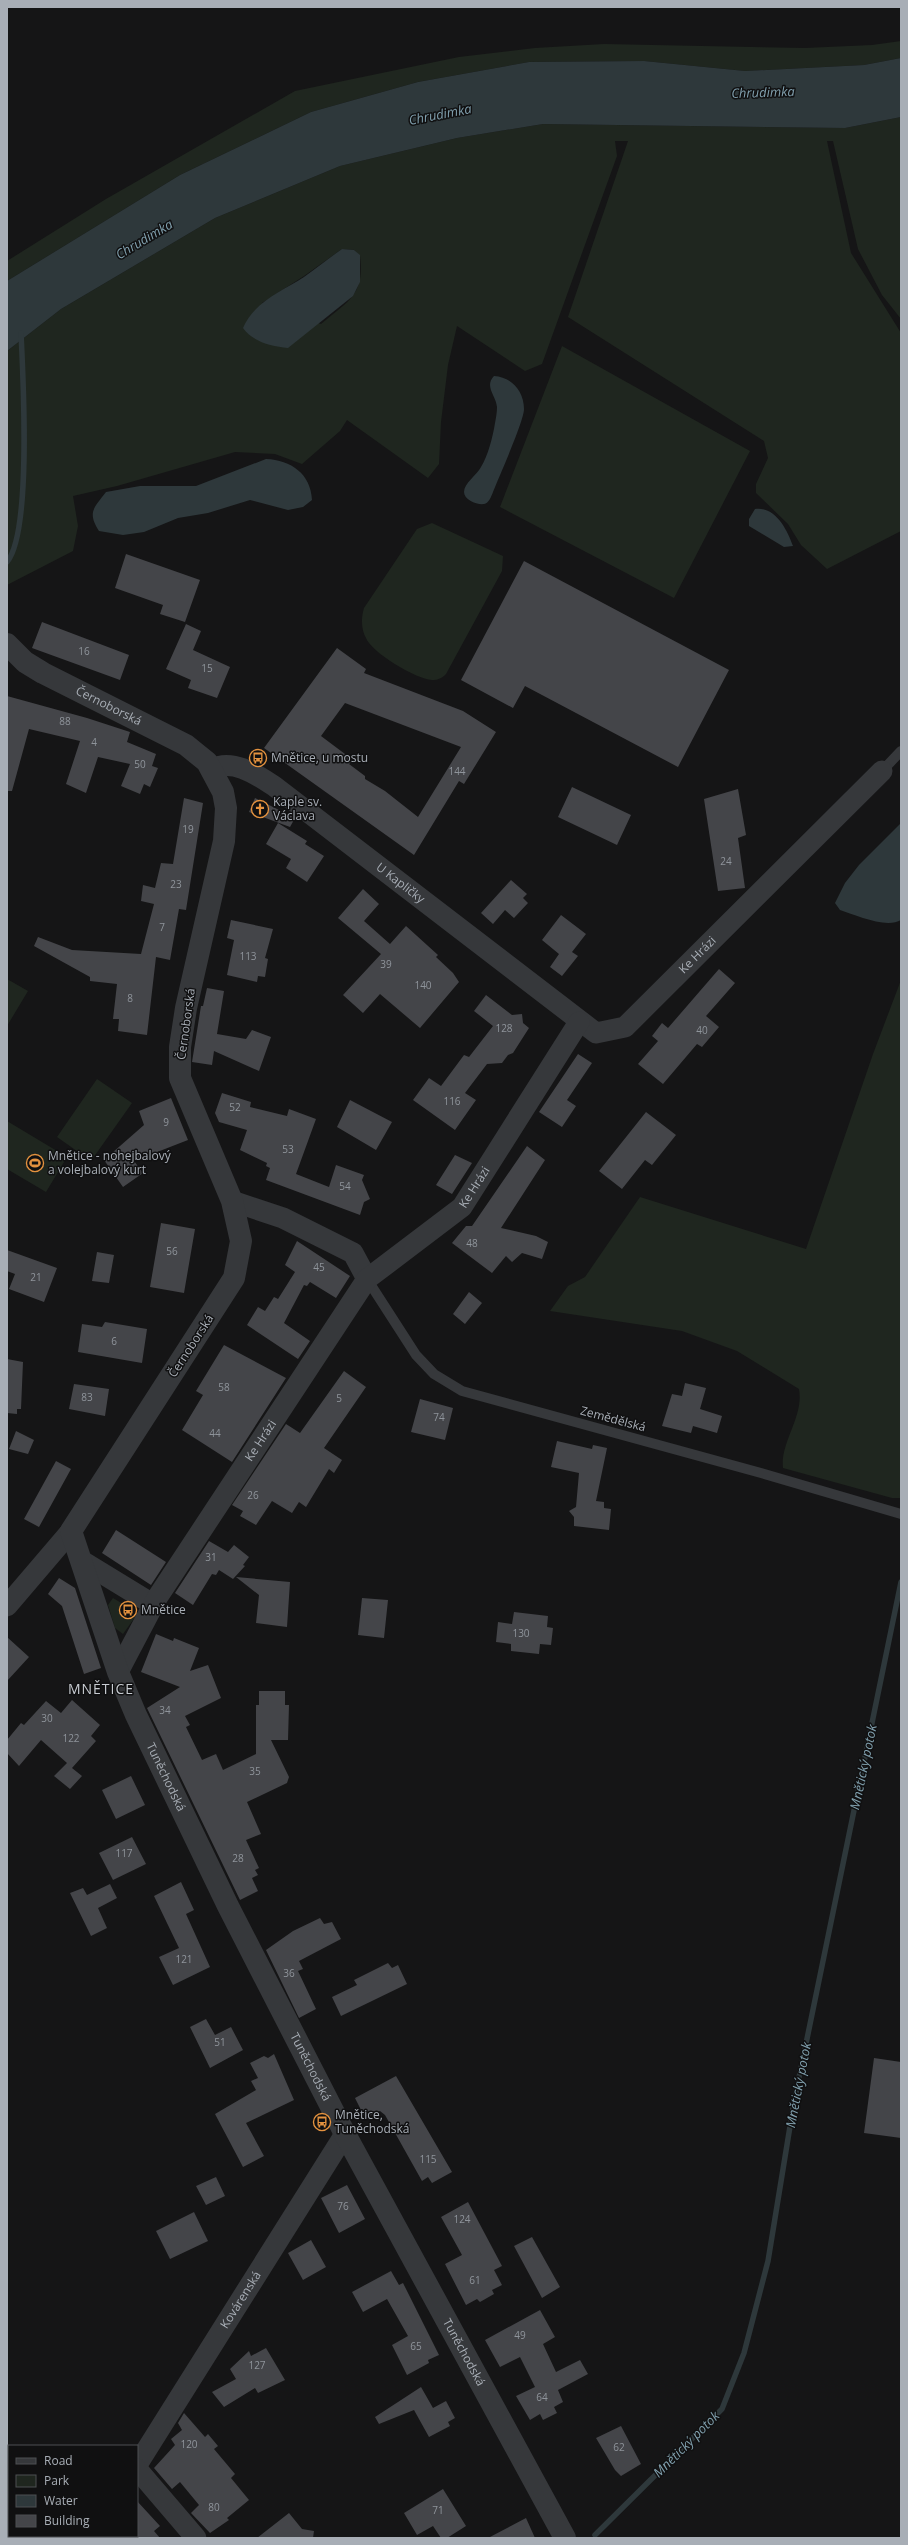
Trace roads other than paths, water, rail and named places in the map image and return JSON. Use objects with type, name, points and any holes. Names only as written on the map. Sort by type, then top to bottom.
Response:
[{"type":"street","name":"Černoborská","points":[[7,644],[26,662],[43,673],[186,745],[198,753],[212,769],[223,792],[226,808],[224,840],[186,1008],[180,1047],[180,1078],[232,1201],[241,1241],[234,1278],[71,1531]]},
{"type":"street","name":"U Kapličky","points":[[212,769],[227,764],[248,771],[274,786],[579,1022]]},
{"type":"street","name":"Ke Hrázi","points":[[118,1672],[154,1605],[367,1279],[462,1207],[579,1022],[596,1033],[626,1027],[882,771]]},
{"type":"street","points":[[232,1201],[283,1218],[353,1253],[367,1279]]},
{"type":"street","points":[[7,1606],[71,1531],[118,1672]]},
{"type":"street","points":[[82,1561],[154,1605]]},
{"type":"street","name":"Tuněchodská","points":[[118,1672],[136,1715],[228,1906],[345,2134],[565,2538]]},
{"type":"street","name":"Kovárenská","points":[[138,2463],[345,2134]]},
{"type":"street","points":[[138,2469],[196,2538]]},
{"type":"lane","points":[[882,771],[901,751]]},
{"type":"lane","name":"Zemědělská","points":[[367,1279],[416,1355],[434,1374],[462,1391],[760,1472],[901,1514]]},
{"type":"water","name":"Chrudimka","points":[[901,58],[901,117],[845,128],[543,124],[457,138],[340,166],[215,218],[61,309],[7,351],[7,281],[180,175],[311,112],[418,82],[529,62],[644,61],[745,71],[864,65]]},
{"type":"water","points":[[342,249],[354,250],[360,255],[360,282],[353,296],[288,348],[275,346],[257,340],[247,333],[243,328],[254,311],[261,304],[304,277]]},
{"type":"water","points":[[494,376],[506,379],[516,386],[522,397],[524,409],[516,437],[490,500],[484,504],[481,504],[468,500],[464,492],[468,482],[484,462],[492,440],[497,409],[490,387],[491,380]]},
{"type":"water","points":[[266,459],[284,462],[298,470],[308,483],[312,500],[303,507],[288,510],[250,500],[208,513],[178,518],[144,532],[123,535],[99,531],[95,525],[93,515],[95,506],[106,492],[140,486],[196,486]]},
{"type":"water","points":[[755,509],[769,511],[774,515],[784,526],[793,546],[784,547],[749,526],[749,519]]},
{"type":"water","points":[[901,823],[901,920],[887,923],[879,922],[840,910],[835,903],[845,883],[859,865]]},
{"type":"waterway","points":[[7,562],[15,545],[20,520],[23,488],[24,416],[21,333]]},
{"type":"waterway","name":"Mnětický potok","points":[[595,2535],[722,2409],[744,2353],[768,2261],[794,2102],[901,1582]]},
{"type":"place","name":"Mnětice, u mostu","points":[[258,758]]},
{"type":"place","name":"Kaple sv. Václava","points":[[260,809]]},
{"type":"place","name":"Mnětice - nohejbalový a volejbalový kurt","points":[[35,1163]]},
{"type":"place","name":"Mnětice","points":[[128,1610]]},
{"type":"place","name":"Mnětice, Tuněchodská","points":[[322,2122]]},
{"type":"district","name":"MNĚTICE","points":[[101,1689]]}]
